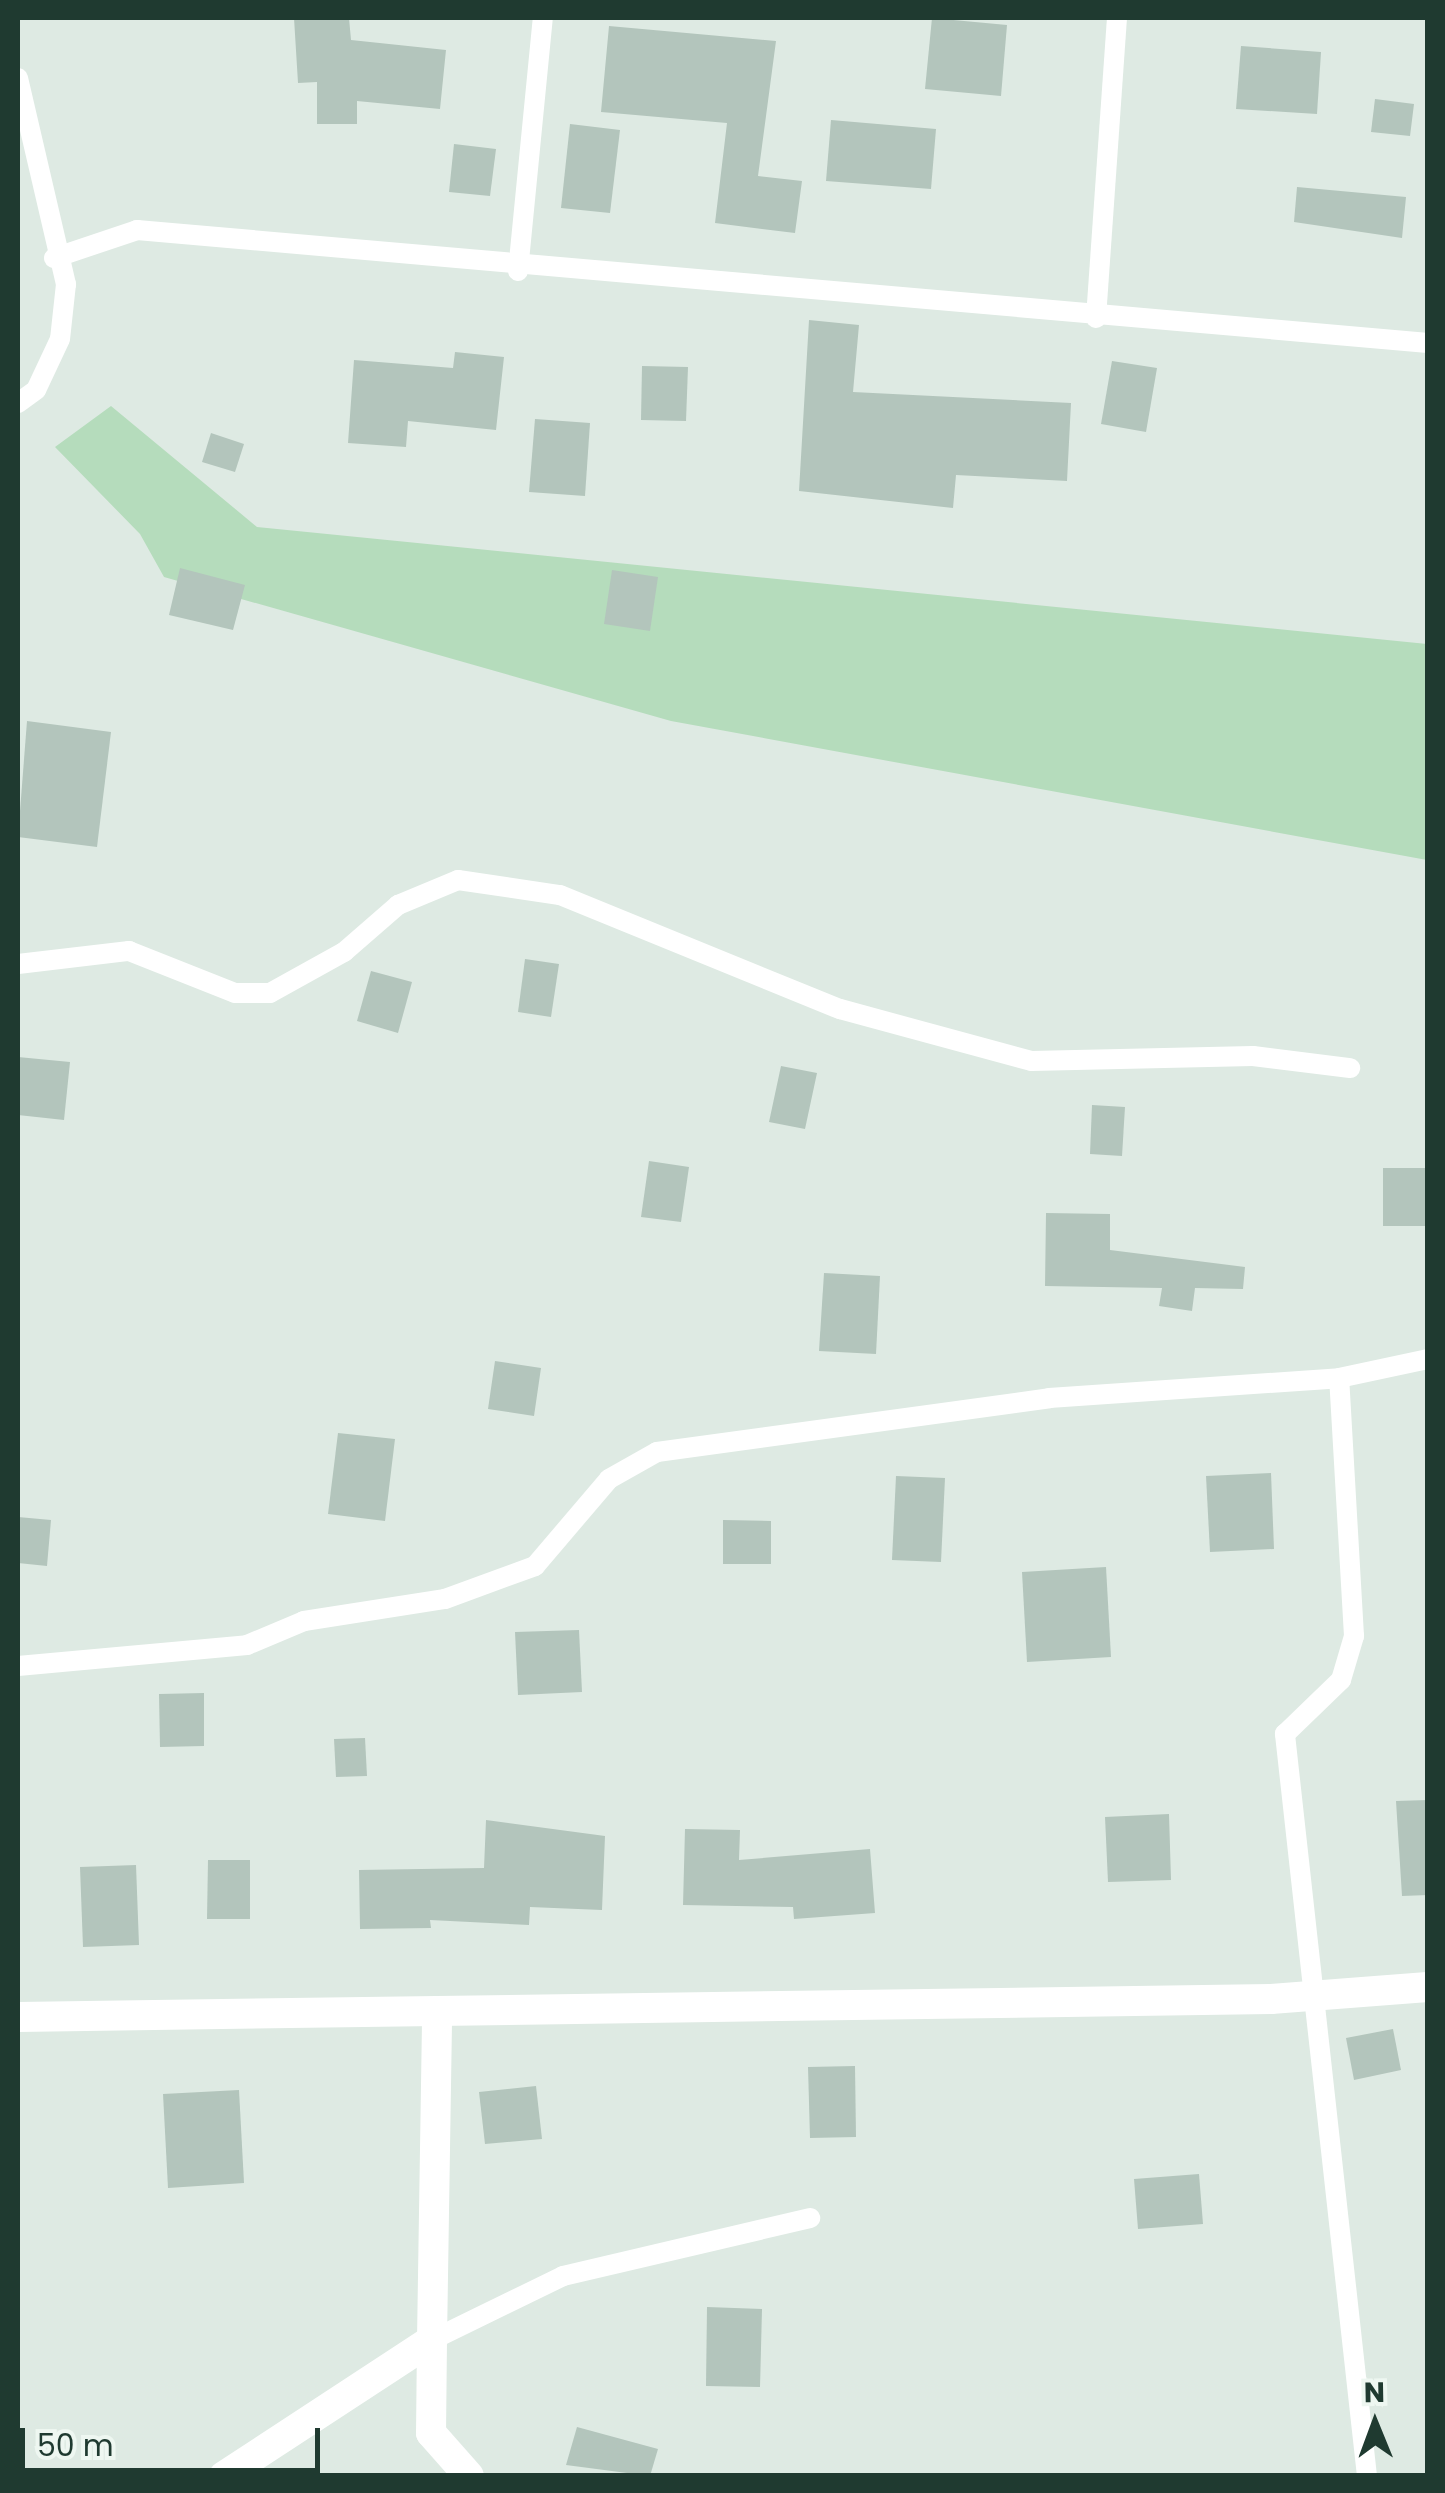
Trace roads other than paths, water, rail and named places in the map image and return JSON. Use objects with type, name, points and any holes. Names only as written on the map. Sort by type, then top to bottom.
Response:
[{"type":"street","points":[[18,2017],[1318,1996],[1428,1988]]},
{"type":"street","points":[[437,2011],[431,2433],[470,2476]]},
{"type":"street","points":[[224,2476],[432,2340]]},
{"type":"lane","points":[[518,270],[543,18]]},
{"type":"lane","points":[[1096,318],[1117,18]]},
{"type":"lane","points":[[18,78],[54,258],[66,284],[60,340],[36,390],[18,404]]},
{"type":"lane","points":[[54,258],[137,230],[518,270],[1428,343]]},
{"type":"lane","points":[[18,964],[129,951],[235,992],[270,993],[344,952],[398,905],[458,880],[560,895],[840,1010],[1031,1061],[1254,1056],[1350,1068]]},
{"type":"lane","points":[[18,1666],[247,1645],[304,1621],[445,1600],[535,1566],[609,1479],[657,1452],[1049,1398],[1339,1378],[1428,1360]]},
{"type":"lane","points":[[1339,1378],[1354,1636],[1341,1680],[1285,1734],[1318,1996],[1366,2476]]},
{"type":"lane","points":[[432,2340],[563,2276],[810,2218]]}]
